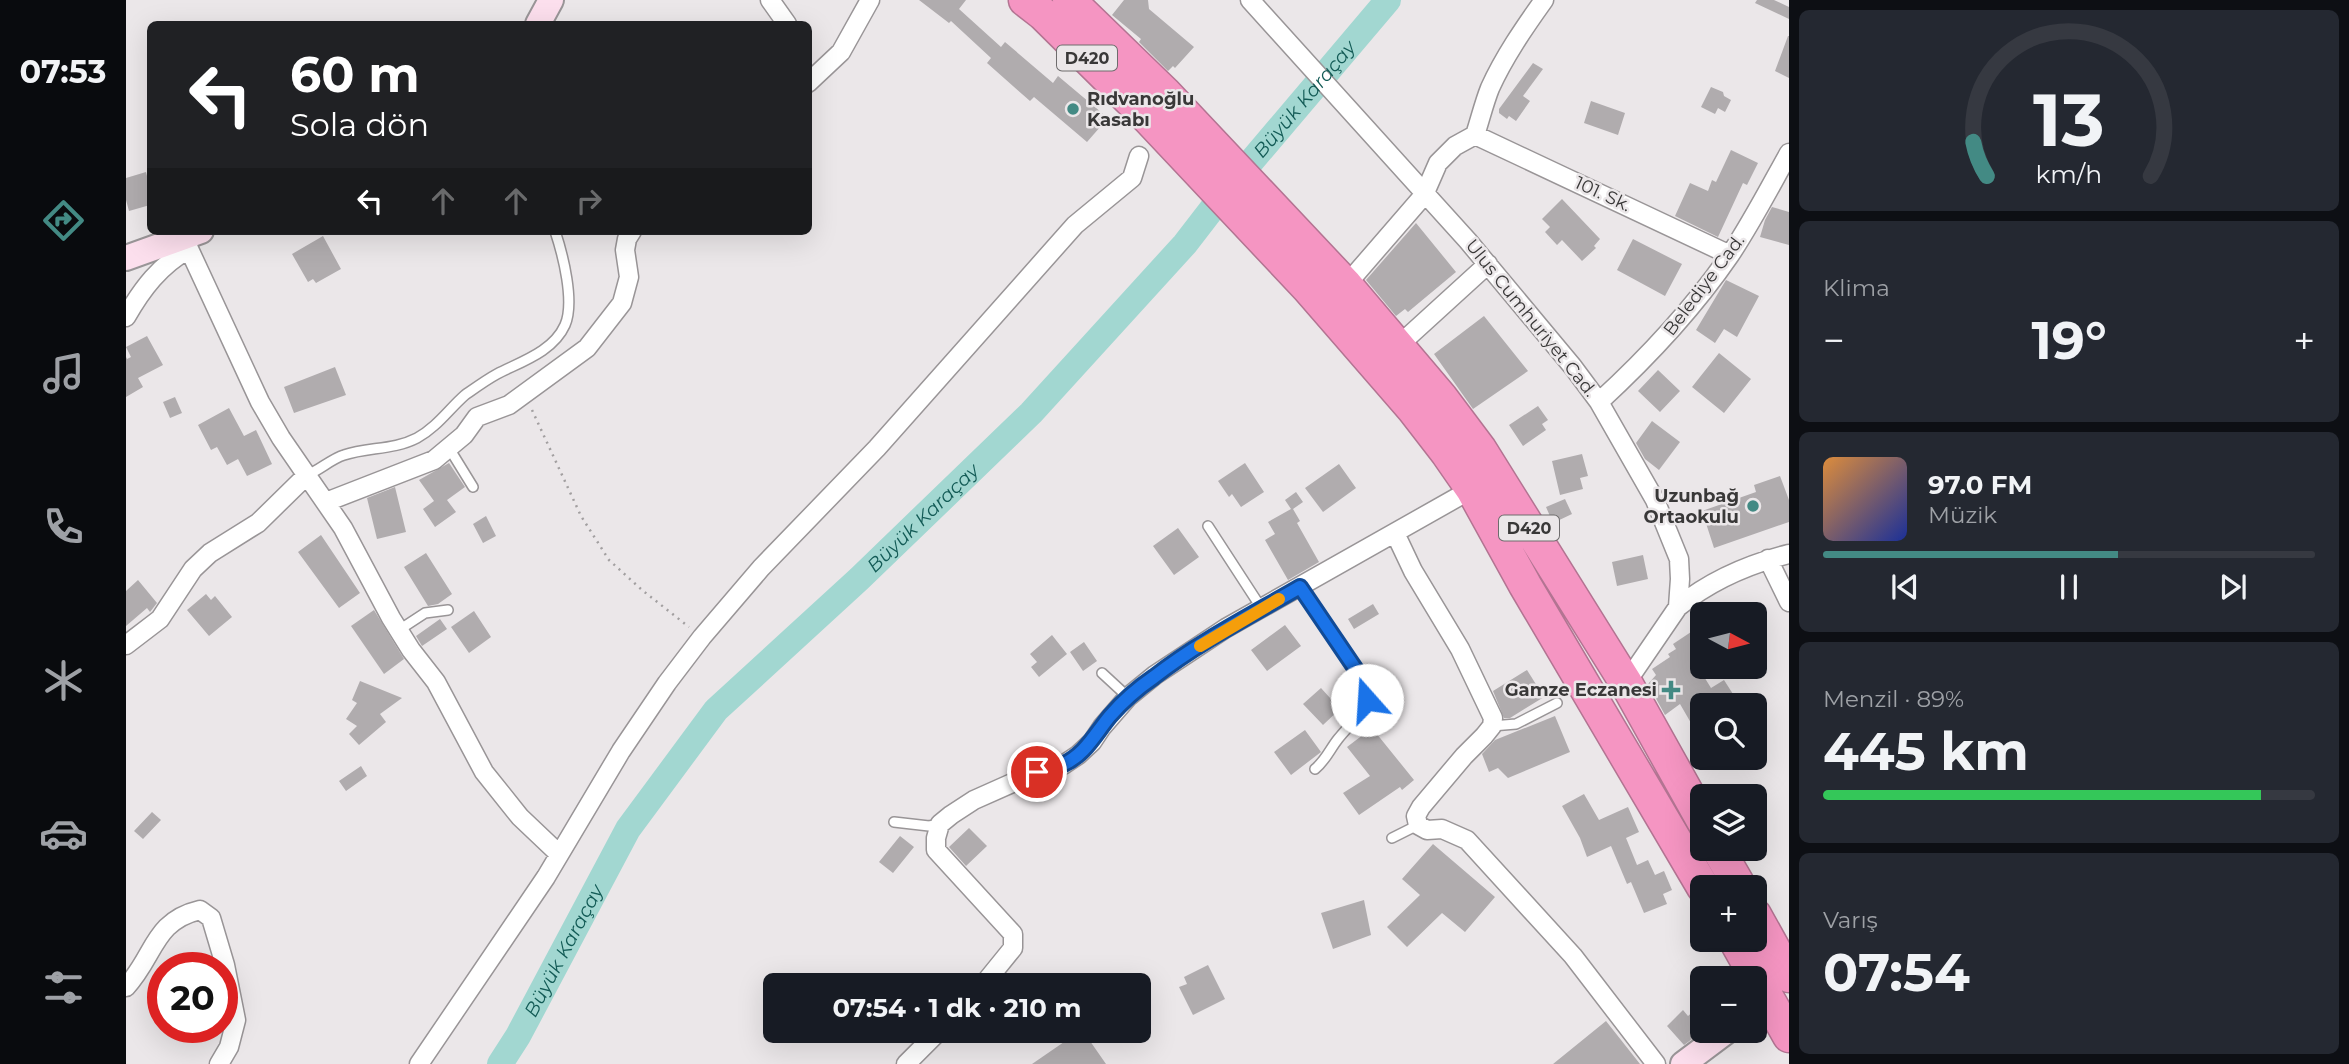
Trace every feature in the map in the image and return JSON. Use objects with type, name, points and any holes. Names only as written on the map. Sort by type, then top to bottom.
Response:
[{"type":"highway","name":"D420","points":[[1024,0],[1156,105],[1321,259],[1441,397],[1480,449],[1626,683],[1690,798]]},
{"type":"highway","name":"D420","points":[[1069,0],[1156,105]]},
{"type":"highway","points":[[1156,105],[1413,409],[1472,489],[1531,596],[1696,875]]},
{"type":"highway","points":[[1743,952],[1771,995],[1789,1036]]},
{"type":"highway","points":[[1762,952],[1771,995]]},
{"type":"street","points":[[540,21],[551,0]]},
{"type":"street","points":[[770,0],[785,21]]},
{"type":"street","points":[[814,78],[841,52],[870,0]]},
{"type":"street","name":"Ulus Cumhuriyet Cad.","points":[[1250,0],[1270,7],[1290,45],[1488,264],[1599,402],[1655,500],[1679,559],[1678,607]]},
{"type":"street","points":[[1346,285],[1424,195],[1438,163],[1455,146],[1475,135],[1489,91],[1500,68],[1522,30],[1544,0]]},
{"type":"street","name":"101. Sk.","points":[[1475,135],[1730,255]]},
{"type":"street","name":"Belediye Cad.","points":[[1599,402],[1645,359],[1678,323],[1730,255],[1789,153]]},
{"type":"street","points":[[419,1064],[559,854],[621,751],[702,637],[761,568],[877,448],[1075,225],[1132,178],[1139,156]]},
{"type":"street","points":[[326,502],[424,464],[449,448],[477,417],[501,409],[525,394],[587,348],[616,313],[626,290],[629,277],[625,250],[629,235]]},
{"type":"street","points":[[192,239],[260,402],[281,438],[326,502],[398,630],[436,682],[484,772],[520,817],[559,854]]},
{"type":"street","points":[[126,258],[192,239]]},
{"type":"street","points":[[126,317],[140,293],[156,274],[192,239]]},
{"type":"street","points":[[1398,346],[1488,264]]},
{"type":"street","points":[[126,645],[160,619],[193,569],[210,553],[258,523],[307,475]]},
{"type":"street","points":[[993,973],[1013,948],[1013,934],[936,850],[940,824],[974,800],[1037,772],[1063,765],[1092,742],[1101,727],[1128,697],[1155,675],[1216,635],[1472,489]]},
{"type":"street","points":[[1395,533],[1413,571],[1460,649],[1493,718],[1492,726],[1422,807],[1416,816],[1418,825],[1427,830],[1443,829],[1466,840],[1573,956],[1656,1064]]},
{"type":"street","points":[[1626,683],[1678,607],[1717,581],[1768,559],[1789,554]]},
{"type":"street","points":[[1768,559],[1789,602]]},
{"type":"street","points":[[126,987],[138,974],[164,928],[186,914],[200,910],[211,918],[225,965],[236,1020],[229,1046],[219,1064]]},
{"type":"street","points":[[906,1064],[927,1043]]},
{"type":"street","points":[[1683,1064],[1711,1043]]},
{"type":"lane","points":[[307,475],[343,455],[402,444],[419,437],[466,395],[495,375],[552,344],[566,324],[569,306],[563,255],[556,235]]},
{"type":"lane","points":[[449,448],[473,487]]},
{"type":"lane","points":[[1208,526],[1262,609]]},
{"type":"lane","points":[[1300,587],[1355,666],[1368,690],[1367,700],[1360,712],[1328,756],[1315,769]]},
{"type":"lane","points":[[398,630],[425,613],[449,610]]},
{"type":"lane","points":[[1102,673],[1128,697]]},
{"type":"lane","points":[[1492,726],[1516,724],[1557,703]]},
{"type":"lane","points":[[894,822],[929,826],[940,824]]},
{"type":"lane","points":[[1392,838],[1418,825]]},
{"type":"path","points":[[525,394],[581,516],[609,560],[702,637]]},
{"type":"building","points":[[919,0],[966,0],[959,9],[1001,47],[1005,42],[1053,83],[1058,76],[1108,118],[1087,142],[1034,97],[1030,101],[987,63],[991,58],[951,21],[949,23]]},
{"type":"building","points":[[1124,0],[1148,0],[1149,9],[1194,47],[1175,68],[1173,66],[1168,71],[1139,42],[1141,39],[1112,15]]},
{"type":"building","points":[[1757,0],[1774,0],[1789,7],[1789,19],[1755,3]]},
{"type":"building","points":[[1789,36],[1789,78],[1775,71]]},
{"type":"building","points":[[1533,63],[1543,69],[1523,96],[1530,101],[1516,121],[1509,116],[1507,119],[1499,113],[1499,109]]},
{"type":"building","points":[[1711,87],[1723,92],[1724,96],[1731,100],[1725,112],[1718,108],[1715,114],[1701,107]]},
{"type":"building","points":[[1591,101],[1625,113],[1618,135],[1584,123]]},
{"type":"building","points":[[1731,150],[1758,163],[1747,185],[1743,183],[1718,237],[1675,216],[1690,183],[1708,191],[1712,180],[1716,182]]},
{"type":"building","points":[[146,172],[147,206],[129,211],[126,178]]},
{"type":"building","points":[[1562,199],[1600,239],[1594,246],[1596,248],[1582,261],[1562,240],[1557,245],[1545,232],[1550,227],[1542,219]]},
{"type":"building","points":[[1772,207],[1789,212],[1789,245],[1760,237]]},
{"type":"building","points":[[1416,223],[1456,272],[1408,312],[1405,309],[1396,316],[1366,280]]},
{"type":"building","points":[[323,236],[341,269],[316,283],[313,279],[308,282],[292,254]]},
{"type":"building","points":[[1633,239],[1682,264],[1665,296],[1617,270]]},
{"type":"building","points":[[1726,280],[1759,296],[1737,337],[1724,329],[1715,343],[1696,330]]},
{"type":"building","points":[[1484,316],[1528,371],[1473,409],[1434,354]]},
{"type":"building","points":[[147,336],[163,365],[138,378],[143,387],[126,397],[126,357],[131,357],[126,347]]},
{"type":"building","points":[[1719,353],[1751,379],[1724,413],[1692,387]]},
{"type":"building","points":[[335,367],[346,395],[294,413],[284,387]]},
{"type":"building","points":[[1658,370],[1680,391],[1660,412],[1638,391]]},
{"type":"building","points":[[175,397],[182,413],[170,418],[163,402]]},
{"type":"building","points":[[1538,406],[1548,420],[1542,424],[1546,430],[1523,446],[1509,425]]},
{"type":"building","points":[[229,408],[244,436],[256,430],[272,464],[247,476],[238,459],[227,465],[217,447],[211,450],[198,425]]},
{"type":"building","points":[[1652,421],[1680,442],[1659,470],[1645,459],[1636,443]]},
{"type":"building","points":[[1582,454],[1588,476],[1580,478],[1583,489],[1560,495],[1552,461]]},
{"type":"building","points":[[449,463],[465,487],[447,500],[456,512],[435,527],[423,509],[434,501],[419,480]]},
{"type":"building","points":[[1245,463],[1264,492],[1241,507],[1232,494],[1229,497],[1218,481]]},
{"type":"building","points":[[1339,464],[1356,488],[1323,512],[1305,488]]},
{"type":"building","name":"Uzunbağ Ortaokulu","points":[[1780,476],[1789,500],[1789,522],[1714,548],[1702,511],[1756,492],[1754,485]]},
{"type":"building","points":[[395,487],[406,532],[377,539],[367,498]]},
{"type":"building","points":[[1296,492],[1303,502],[1293,509],[1300,521],[1297,523],[1319,562],[1288,580],[1265,540],[1275,534],[1268,522],[1291,509],[1285,500]]},
{"type":"building","points":[[1565,499],[1572,514],[1553,523],[1546,507]]},
{"type":"building","points":[[486,516],[496,536],[483,543],[473,524]]},
{"type":"building","points":[[1178,528],[1199,557],[1174,575],[1153,546]]},
{"type":"building","points":[[321,535],[360,593],[339,608],[298,552]]},
{"type":"building","points":[[426,553],[452,594],[438,604],[428,606],[404,567]]},
{"type":"building","points":[[1643,555],[1648,579],[1617,586],[1612,562]]},
{"type":"building","points":[[138,580],[157,603],[150,612],[147,608],[126,626],[126,591]]},
{"type":"building","points":[[206,594],[211,600],[215,596],[232,617],[209,636],[187,610]]},
{"type":"building","points":[[1373,604],[1379,614],[1354,629],[1348,619]]},
{"type":"building","points":[[374,610],[404,659],[384,674],[351,626]]},
{"type":"building","points":[[474,611],[491,637],[469,653],[451,627]]},
{"type":"building","points":[[440,619],[447,629],[422,646],[416,636]]},
{"type":"building","points":[[1285,625],[1301,646],[1267,671],[1251,650]]},
{"type":"building","points":[[1690,633],[1690,679],[1705,679],[1711,688],[1724,680],[1732,693],[1690,693],[1690,721],[1680,704],[1665,715],[1648,684],[1656,675],[1652,669],[1670,657],[1668,654],[1676,649],[1673,644]]},
{"type":"building","points":[[1052,635],[1067,654],[1039,677],[1031,667],[1037,662],[1030,654]]},
{"type":"building","points":[[1084,642],[1097,661],[1083,671],[1070,652]]},
{"type":"building","points":[[1527,670],[1544,697],[1510,718],[1504,718],[1493,691]]},
{"type":"building","points":[[360,681],[402,698],[380,714],[386,722],[359,745],[349,734],[357,726],[346,719],[357,703],[352,700]]},
{"type":"building","points":[[1321,688],[1340,709],[1323,725],[1303,704]]},
{"type":"building","points":[[1555,716],[1570,752],[1508,778],[1498,768],[1489,772],[1482,754],[1495,740]]},
{"type":"building","points":[[1372,728],[1414,780],[1359,815],[1343,793],[1370,776],[1347,747]]},
{"type":"building","points":[[1305,730],[1321,752],[1291,775],[1274,752]]},
{"type":"building","points":[[361,766],[367,776],[346,791],[339,781]]},
{"type":"building","points":[[1584,794],[1599,820],[1628,807],[1639,832],[1626,838],[1637,865],[1648,860],[1655,875],[1664,871],[1672,890],[1663,894],[1667,904],[1644,913],[1631,882],[1627,884],[1611,846],[1587,857],[1562,806]]},
{"type":"building","points":[[152,812],[161,820],[143,839],[134,831]]},
{"type":"building","points":[[969,828],[987,846],[966,866],[949,847]]},
{"type":"building","points":[[900,836],[914,847],[893,873],[879,862]]},
{"type":"building","points":[[1433,844],[1495,897],[1465,932],[1442,913],[1407,947],[1387,927],[1420,895],[1402,879]]},
{"type":"building","points":[[1364,900],[1371,935],[1333,949],[1321,913]]},
{"type":"building","points":[[1208,965],[1225,999],[1193,1015],[1179,987],[1187,984],[1184,977]]},
{"type":"building","points":[[1683,1010],[1688,1016],[1690,1014],[1690,1041],[1684,1045],[1667,1026]]},
{"type":"building","points":[[1606,1021],[1640,1064],[1553,1064]]},
{"type":"building","points":[[1063,1043],[1091,1043],[1106,1064],[1032,1064]]},
{"type":"waterway","name":"Büyük Karaçay","points":[[500,1064],[518,1036],[628,829],[716,710],[859,579],[1031,413],[1185,244],[1222,196],[1388,0]]},
{"type":"slow traffic","points":[[1200,646],[1226,628],[1279,599]]},
{"type":"place","name":"Rıdvanoğlu Kasabı","points":[[1073,109]]},
{"type":"place","name":"Uzunbağ Ortaokulu","points":[[1753,506]]},
{"type":"place","name":"Gamze Eczanesi","points":[[1671,690]]},
{"type":"route","points":[[1037,772],[1063,765],[1078,755],[1092,742],[1101,727],[1128,697],[1155,675],[1226,628],[1300,587],[1355,666],[1368,690],[1367,700]]}]
